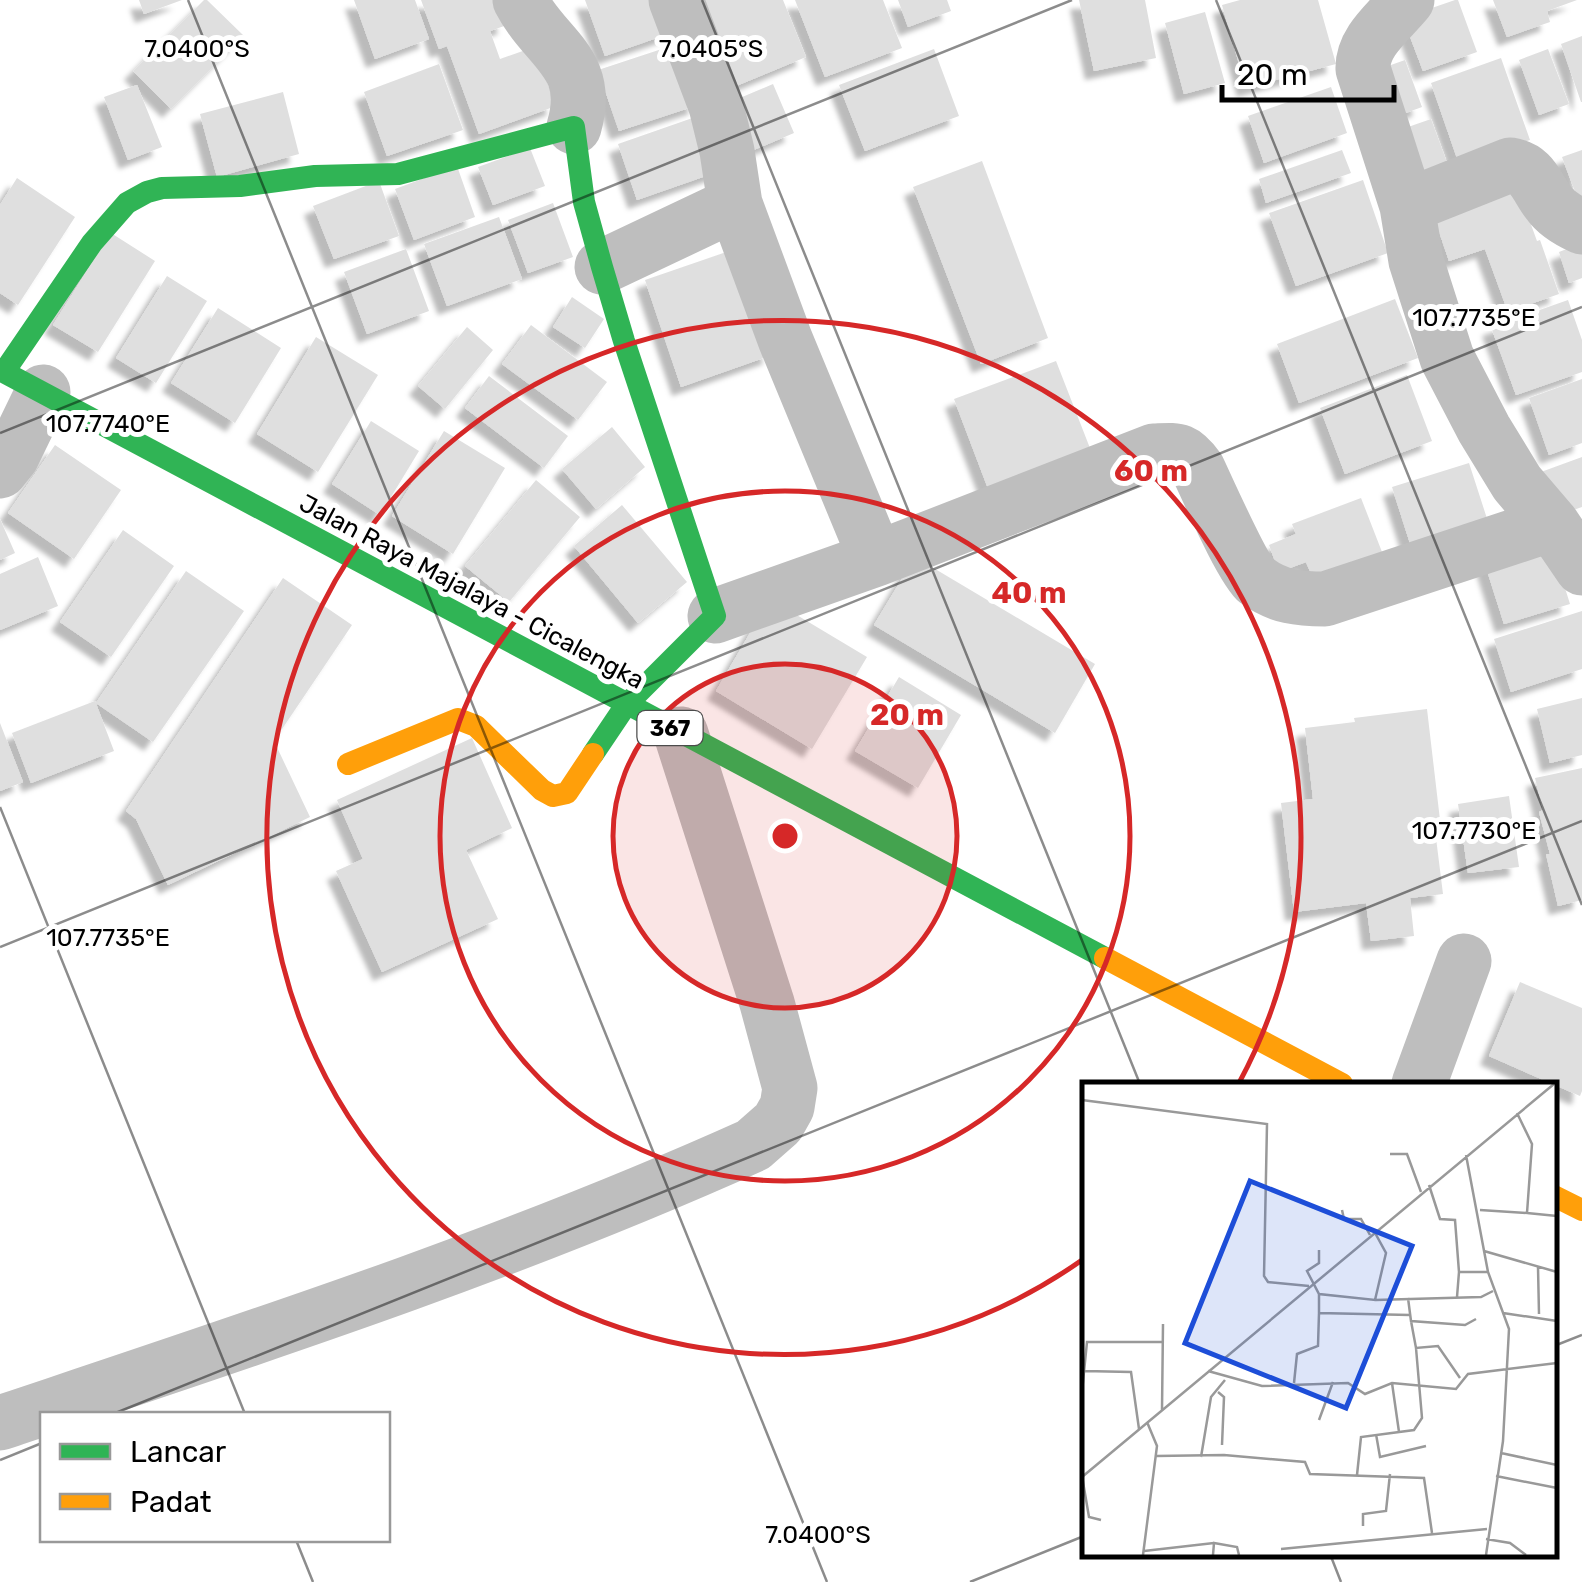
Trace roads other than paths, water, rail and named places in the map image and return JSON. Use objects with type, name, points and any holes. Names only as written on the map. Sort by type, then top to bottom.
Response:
[{"type":"street","points":[[520,0],[574,73],[579,88],[580,106],[574,127],[584,202],[624,341],[715,616]]},
{"type":"street","points":[[676,0],[716,106],[735,204],[876,559]]},
{"type":"street","points":[[1407,0],[1376,34],[1363,57],[1407,206],[1416,262],[1447,358],[1484,429],[1517,483],[1582,568]]},
{"type":"street","points":[[0,471],[12,456],[16,378],[92,243],[127,203],[162,188],[398,174],[574,127]]},
{"type":"street","points":[[1407,206],[1510,165],[1519,166],[1531,174],[1550,206],[1582,227]]},
{"type":"street","points":[[602,267],[735,204]]},
{"type":"street","name":"Jalan Raya Majalaya - Cicalengka","points":[[16,378],[1338,1082]]},
{"type":"street","points":[[348,764],[458,718],[476,726],[542,790],[560,796],[570,789],[626,705],[715,616],[876,559],[1154,451],[1180,450],[1189,456],[1252,578],[1294,599],[1325,600],[1552,524]]},
{"type":"street","points":[[0,1424],[494,1252],[742,1150],[778,1124],[788,1107],[790,1088],[767,1002],[681,734]]},
{"type":"street","points":[[1419,1082],[1464,961]]},
{"type":"street","points":[[1557,1198],[1582,1210]]}]
